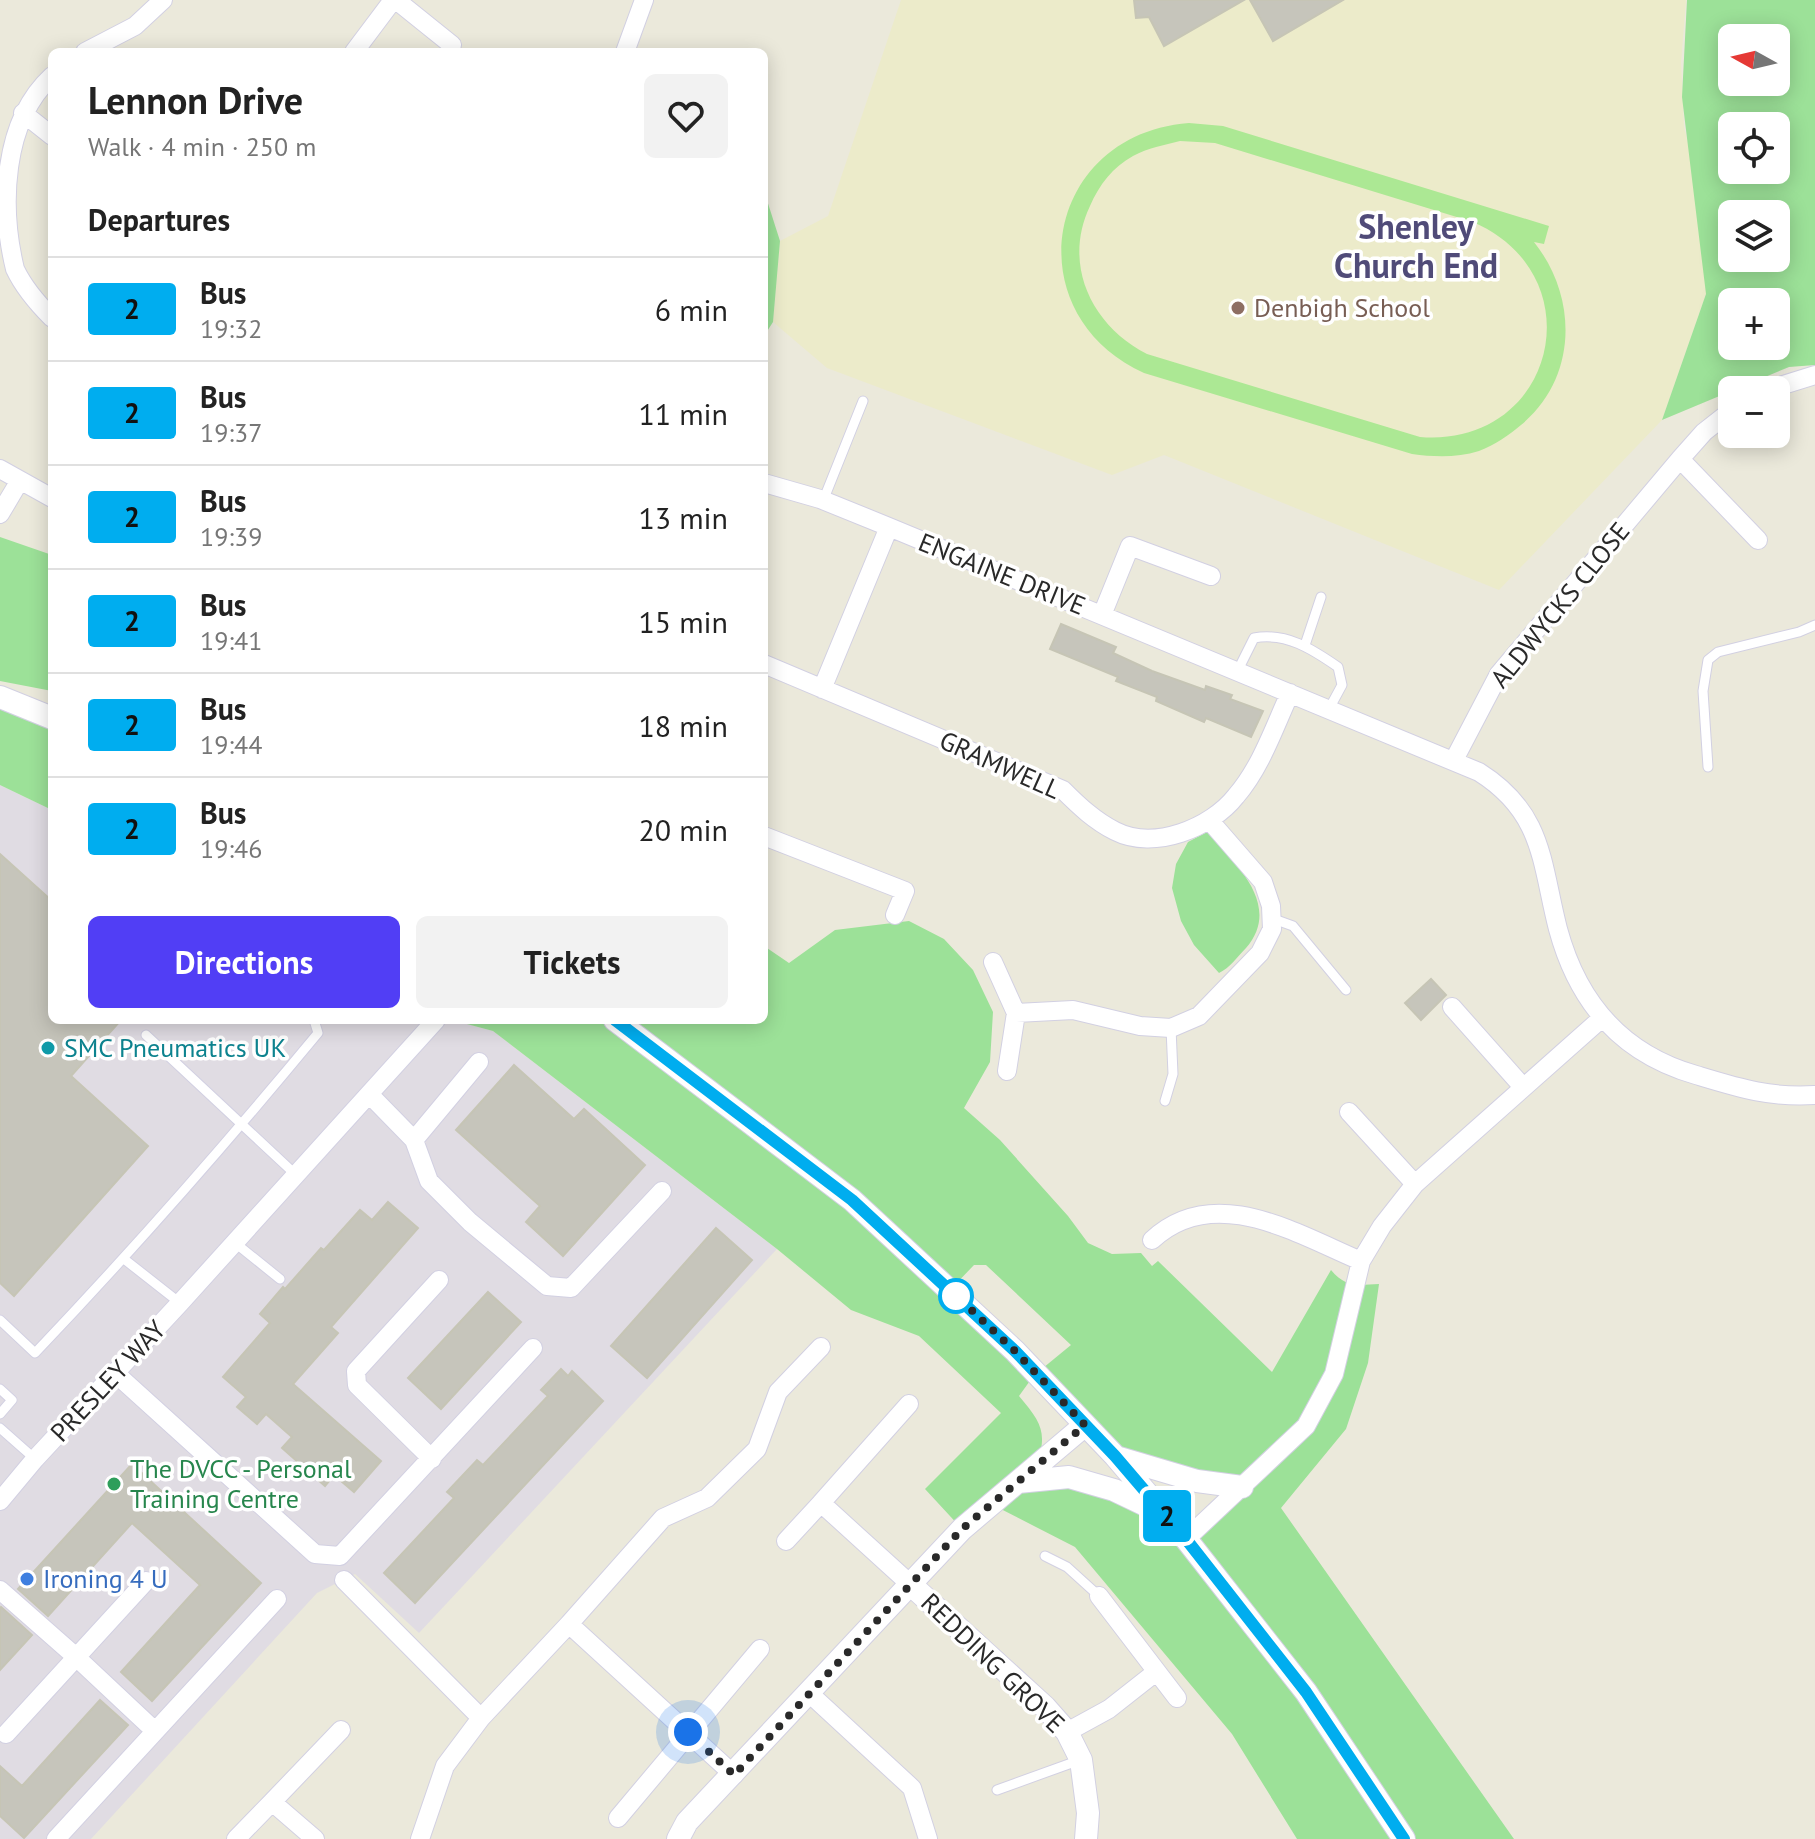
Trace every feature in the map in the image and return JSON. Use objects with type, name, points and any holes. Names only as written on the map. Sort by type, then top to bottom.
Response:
[{"type":"street","points":[[93,48],[135,26],[163,0]]},
{"type":"street","points":[[357,48],[394,0],[452,45]]},
{"type":"street","points":[[626,48],[644,0]]},
{"type":"street","points":[[48,81],[23,113],[6,151],[0,191],[1,230],[14,267],[31,296],[48,314]]},
{"type":"street","points":[[23,113],[48,133]]},
{"type":"street","points":[[1790,383],[1815,375]]},
{"type":"street","name":"ALDWYCKS CLOSE","points":[[1454,760],[1499,674],[1680,459],[1718,421]]},
{"type":"street","points":[[1680,459],[1758,540]]},
{"type":"street","points":[[0,469],[48,496]]},
{"type":"street","points":[[0,514],[19,482]]},
{"type":"street","name":"ENGAINE DRIVE","points":[[768,484],[823,501],[889,527],[1238,670],[1454,760],[1501,786],[1520,808],[1537,840],[1558,929],[1573,970],[1602,1018],[1627,1043],[1668,1067],[1757,1093],[1783,1097],[1815,1095]]},
{"type":"street","points":[[822,689],[889,527]]},
{"type":"street","points":[[1102,615],[1130,546],[1211,576]]},
{"type":"street","name":"GRAMWELL","points":[[768,671],[822,689],[1063,790],[1094,819],[1119,833],[1152,839],[1173,835],[1210,821],[1236,797],[1260,759],[1290,693]]},
{"type":"street","points":[[2,698],[48,701]]},
{"type":"street","points":[[2,698],[48,716]]},
{"type":"street","points":[[1016,1013],[1073,1010],[1140,1026],[1171,1028],[1199,1016],[1260,953],[1272,929],[1271,906],[1263,882],[1210,821]]},
{"type":"street","points":[[768,837],[908,884],[895,915]]},
{"type":"street","points":[[993,962],[1016,1013],[1007,1071]]},
{"type":"street","points":[[1452,1007],[1523,1087]]},
{"type":"street","points":[[1186,1539],[1306,1426],[1334,1374],[1361,1261],[1382,1226],[1415,1184],[1602,1018]]},
{"type":"street","name":"PRESLEY WAY","points":[[0,1501],[432,1024]]},
{"type":"street","points":[[620,1024],[852,1200],[1015,1351],[1115,1456],[1186,1539],[1306,1692],[1404,1839]]},
{"type":"street","points":[[414,1140],[479,1062]]},
{"type":"street","points":[[370,1095],[414,1140],[429,1181],[470,1222],[547,1286],[571,1288],[662,1191]]},
{"type":"street","points":[[1349,1112],[1415,1184]]},
{"type":"street","points":[[1152,1240],[1181,1220],[1232,1213],[1256,1217],[1361,1261]]},
{"type":"street","points":[[432,1459],[357,1385],[356,1371],[439,1280]]},
{"type":"street","points":[[420,1839],[445,1766],[481,1718],[663,1518],[707,1498],[757,1449],[778,1392],[821,1347]]},
{"type":"street","points":[[115,1373],[315,1554],[340,1556],[533,1348]]},
{"type":"street","points":[[786,1541],[909,1404]]},
{"type":"street","points":[[678,1839],[687,1822],[962,1529],[1085,1425]]},
{"type":"street","points":[[1115,1456],[1197,1481],[1242,1487]]},
{"type":"street","points":[[1018,1482],[1069,1477],[1114,1490],[1166,1515]]},
{"type":"street","points":[[821,1503],[909,1583]]},
{"type":"street","points":[[344,1580],[481,1718]]},
{"type":"street","points":[[6,1734],[146,1581]]},
{"type":"street","name":"REDDING GROVE","points":[[909,1583],[1045,1707],[1067,1732],[1081,1760],[1088,1813],[1086,1839]]},
{"type":"street","points":[[0,1590],[155,1731]]},
{"type":"street","points":[[1099,1596],[1177,1698]]},
{"type":"street","points":[[56,1839],[277,1599]]},
{"type":"street","points":[[569,1624],[734,1775]]},
{"type":"street","points":[[618,1818],[760,1649]]},
{"type":"street","points":[[1067,1732],[1109,1709],[1156,1672]]},
{"type":"street","points":[[809,1693],[912,1788],[928,1839]]},
{"type":"street","points":[[236,1839],[341,1730]]},
{"type":"street","points":[[272,1802],[315,1839]]},
{"type":"lane","points":[[823,501],[863,401]]},
{"type":"lane","points":[[1305,645],[1321,597]]},
{"type":"lane","points":[[1708,767],[1703,691],[1708,660],[1718,652],[1799,632],[1815,625]]},
{"type":"lane","points":[[1238,670],[1254,638],[1269,635],[1305,645],[1338,667],[1342,685],[1329,709]]},
{"type":"lane","points":[[1271,918],[1293,926],[1346,990]]},
{"type":"lane","points":[[0,1320],[35,1353],[124,1259],[243,1124],[318,1033],[315,1024]]},
{"type":"lane","points":[[1165,1101],[1173,1074],[1171,1028]]},
{"type":"lane","points":[[146,1035],[295,1174]]},
{"type":"lane","points":[[234,1242],[280,1279]]},
{"type":"lane","name":"PRESLEY WAY","points":[[124,1259],[180,1303]]},
{"type":"lane","points":[[0,1389],[12,1400],[0,1414]]},
{"type":"lane","name":"PRESLEY WAY","points":[[0,1428],[35,1459]]},
{"type":"lane","points":[[1045,1556],[1067,1567],[1099,1596]]},
{"type":"lane","points":[[997,1790],[1081,1760]]},
{"type":"shaded area","name":"Denbigh School","points":[[901,0],[1686,0],[1681,63],[1684,127],[1708,226],[1706,294],[1662,420],[1499,590],[1164,455],[1112,475],[827,368],[773,322],[780,241],[828,216]]},
{"type":"shaded area","points":[[0,785],[48,808],[48,1024],[468,1024],[493,1031],[777,1249],[419,1633],[355,1574],[317,1593],[91,1839],[0,1839]]},
{"type":"green space","points":[[1687,0],[1815,0],[1815,365],[1789,367],[1767,376],[1718,376],[1718,397],[1662,420],[1706,294],[1682,97]]},
{"type":"green space","points":[[1189,123],[1223,126],[1549,226],[1544,244],[1534,242],[1559,287],[1565,336],[1562,361],[1540,406],[1512,432],[1479,451],[1446,456],[1412,454],[1144,373],[1102,345],[1076,310],[1063,270],[1063,230],[1077,191],[1103,158],[1140,134]],"holes":[[[1180,141],[1215,143],[1473,222],[1512,247],[1536,280],[1546,317],[1544,354],[1529,388],[1503,416],[1466,433],[1420,437],[1147,354],[1128,342],[1097,310],[1087,292],[1081,271],[1079,250],[1082,228],[1090,206],[1107,177],[1133,156]]]},
{"type":"green space","points":[[768,203],[780,241],[773,322],[768,330]]},
{"type":"green space","points":[[0,537],[48,554],[48,690],[0,681]]},
{"type":"green space","points":[[0,697],[48,716],[48,808],[0,785]]},
{"type":"green space","points":[[1207,832],[1251,886],[1259,916],[1256,932],[1246,948],[1219,973],[1194,945],[1181,921],[1172,888],[1176,864],[1188,842]]},
{"type":"green space","points":[[909,921],[944,939],[973,970],[993,1012],[990,1062],[964,1108],[1000,1140],[1088,1243],[1112,1254],[1141,1253],[1152,1266],[1158,1261],[1272,1372],[1331,1270],[1347,1283],[1379,1284],[1368,1363],[1346,1429],[1281,1508],[1514,1839],[1297,1839],[1232,1734],[1075,1547],[991,1504],[962,1529],[925,1489],[1001,1413],[919,1336],[851,1310],[777,1249],[493,1031],[467,1024],[768,1024],[768,949],[789,963],[835,930]],"holes":[[[974,1265],[986,1265],[1071,1345],[1032,1377],[950,1290]],[[1032,1378],[1115,1456],[1241,1487],[1186,1539],[1114,1490],[1036,1467],[1042,1445],[1041,1429],[1019,1396]]]},
{"type":"building","points":[[1134,0],[1244,0],[1164,46],[1149,17],[1136,18]]},
{"type":"building","points":[[1250,0],[1343,0],[1273,41]]},
{"type":"building","points":[[1061,624],[1116,647],[1113,653],[1152,671],[1205,690],[1206,686],[1232,695],[1230,699],[1263,711],[1251,737],[1206,718],[1204,722],[1156,701],[1157,697],[1116,681],[1118,677],[1050,649]]},
{"type":"building","name":"SMC Pneumatics UK","points":[[0,854],[48,897],[48,1024],[117,1024],[71,1076],[148,1146],[14,1296],[0,1283]]},
{"type":"building","points":[[1431,979],[1446,995],[1421,1020],[1405,1003]]},
{"type":"building","points":[[514,1065],[574,1119],[584,1109],[645,1165],[563,1256],[526,1222],[540,1206],[456,1130]]},
{"type":"building","points":[[388,1202],[418,1228],[331,1327],[338,1333],[293,1384],[381,1461],[354,1492],[334,1475],[325,1486],[282,1448],[292,1437],[266,1414],[257,1424],[237,1407],[246,1397],[223,1377],[270,1323],[260,1314],[283,1287],[285,1289],[321,1248],[324,1250],[360,1210],[372,1220]]},
{"type":"building","points":[[716,1228],[752,1260],[647,1378],[611,1346]]},
{"type":"building","points":[[488,1292],[521,1322],[441,1409],[408,1378]]},
{"type":"building","points":[[561,1369],[568,1376],[572,1371],[603,1401],[415,1603],[384,1573],[454,1498],[447,1492],[477,1460],[483,1465],[548,1396],[541,1390]]},
{"type":"building","points":[[132,1464],[261,1583],[152,1701],[121,1672],[200,1585],[132,1523],[48,1616],[18,1589]]},
{"type":"building","points":[[0,1609],[32,1635],[0,1670]]},
{"type":"building","points":[[100,1700],[128,1725],[24,1838],[0,1816],[0,1766],[22,1786]]},
{"type":"bus line","name":"2","points":[[620,1024],[852,1200],[1015,1351],[1115,1456],[1186,1539],[1306,1692],[1404,1839]]},
{"type":"place","name":"Denbigh School","points":[[1238,308]]},
{"type":"place","name":"SMC Pneumatics UK","points":[[48,1048]]},
{"type":"place","name":"The DVCC - Personal Training Centre","points":[[114,1484]]},
{"type":"place","name":"Ironing 4 U","points":[[27,1579]]},
{"type":"district","name":"Shenley Church End","points":[[1416,246]]},
{"type":"route","points":[[688,1732],[734,1775],[962,1529],[1085,1425],[1015,1351],[950,1290],[956,1296]]}]
